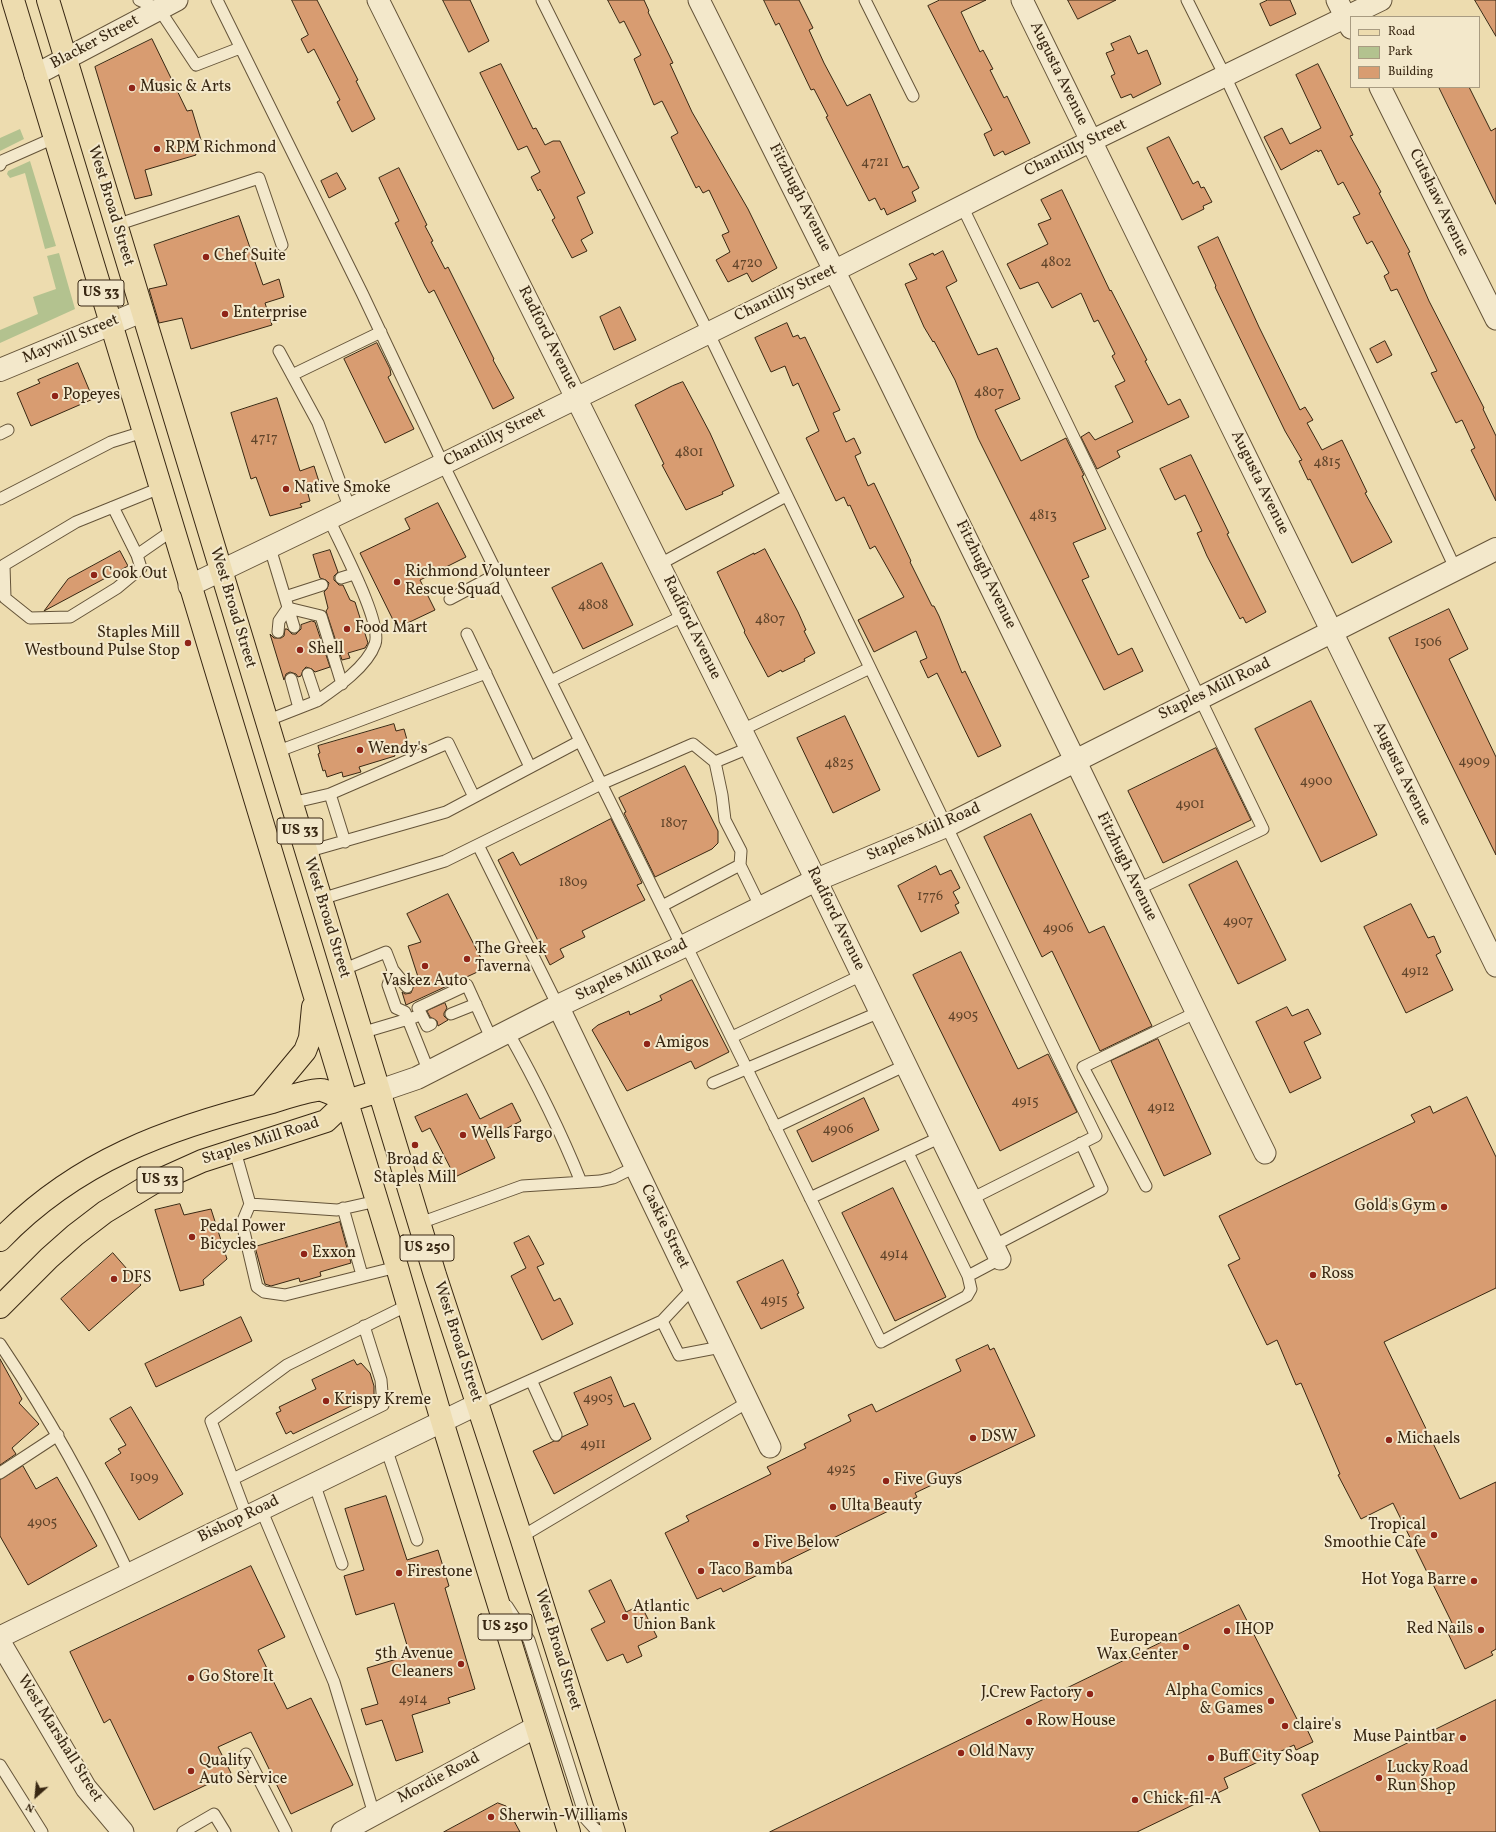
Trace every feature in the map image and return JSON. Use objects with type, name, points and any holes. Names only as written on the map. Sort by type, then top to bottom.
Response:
[{"type":"main road","name":"West Broad Street","points":[[13,0],[189,586],[347,1101],[442,1421],[569,1832]]},
{"type":"main road","name":"West Broad Street","points":[[48,0],[379,1091],[420,1224],[521,1537],[610,1832]]},
{"type":"main road","name":"US 33","points":[[261,1104],[305,1051],[310,1038],[314,994]]},
{"type":"main road","name":"Staples Mill Road","points":[[0,1240],[45,1199],[92,1167],[161,1135],[261,1104],[320,1089],[347,1101]]},
{"type":"main road","name":"Staples Mill Road","points":[[0,1307],[49,1258],[105,1212],[176,1172],[326,1121],[347,1101],[379,1091]]},
{"type":"street","name":"Radford Avenue","points":[[378,0],[660,564],[997,1252]]},
{"type":"street","name":"Fitzhugh Avenue","points":[[699,0],[836,270],[1138,889],[1195,1013],[1266,1153]]},
{"type":"street","name":"Augusta Avenue","points":[[1022,0],[1496,966]]},
{"type":"street","name":"Chantilly Street","points":[[189,586],[443,464],[836,270],[1345,15],[1381,0]]},
{"type":"street","name":"Blacker Street","points":[[36,75],[168,4]]},
{"type":"street","name":"Cutshaw Avenue","points":[[1380,88],[1496,319]]},
{"type":"street","name":"Maywill Street","points":[[0,370],[142,311]]},
{"type":"street","name":"Staples Mill Road","points":[[379,1091],[417,1078],[558,1006],[684,946],[816,880],[946,826],[1496,550]]},
{"type":"street","name":"Caskie Street","points":[[558,1006],[721,1348],[770,1447]]},
{"type":"street","name":"Bishop Road","points":[[0,1637],[478,1404]]},
{"type":"street","name":"West Marshall Street","points":[[0,1642],[86,1788],[123,1832]]},
{"type":"street","name":"Mordie Road","points":[[342,1832],[536,1727]]},
{"type":"lane","points":[[139,0],[168,4],[196,64],[240,48]]},
{"type":"lane","points":[[217,0],[497,574],[662,906],[732,1037],[881,1342],[967,1296],[971,1289],[968,1276],[908,1153]]},
{"type":"lane","points":[[542,0],[708,332],[1096,1136],[971,1200]]},
{"type":"lane","points":[[865,0],[913,96]]},
{"type":"lane","points":[[1187,0],[1225,76],[1456,570]]},
{"type":"lane","points":[[0,165],[2,161],[54,138]]},
{"type":"lane","points":[[116,225],[259,178],[282,245]]},
{"type":"lane","points":[[962,206],[1263,829],[1138,889]]},
{"type":"lane","points":[[292,375],[380,332]]},
{"type":"lane","points":[[279,351],[318,423],[350,509]]},
{"type":"lane","points":[[0,499],[111,442],[143,432]]},
{"type":"lane","points":[[113,507],[137,555],[141,568],[117,588],[70,618],[30,618],[5,598],[2,573],[4,565],[76,522],[113,507],[160,488]]},
{"type":"lane","points":[[660,564],[786,496]]},
{"type":"lane","points":[[266,720],[317,701],[342,684],[361,666],[376,643],[373,616],[329,519]]},
{"type":"lane","points":[[137,555],[173,530]]},
{"type":"lane","points":[[270,548],[294,627]]},
{"type":"lane","points":[[341,578],[354,574]]},
{"type":"lane","points":[[450,598],[497,574]]},
{"type":"lane","points":[[278,632],[279,621],[287,602],[322,586]]},
{"type":"lane","points":[[287,602],[320,616],[342,684]]},
{"type":"lane","points":[[551,682],[685,615]]},
{"type":"lane","points":[[467,634],[530,767]]},
{"type":"lane","points":[[715,762],[746,739],[870,668]]},
{"type":"lane","points":[[276,752],[486,673]]},
{"type":"lane","points":[[308,674],[317,701]]},
{"type":"lane","points":[[291,679],[299,708]]},
{"type":"lane","points":[[306,852],[446,812],[580,741]]},
{"type":"lane","points":[[291,803],[330,794],[448,743],[474,797]]},
{"type":"lane","points":[[321,899],[445,861],[601,784],[693,744],[715,762],[722,795],[725,820],[741,852],[740,865],[761,908]]},
{"type":"lane","points":[[330,794],[345,842]]},
{"type":"lane","points":[[478,845],[558,1006]]},
{"type":"lane","points":[[662,906],[740,865]]},
{"type":"lane","points":[[342,970],[386,952],[393,970],[407,987]]},
{"type":"lane","points":[[393,970],[388,985],[396,1008],[421,1015]]},
{"type":"lane","points":[[732,1037],[862,975]]},
{"type":"lane","points":[[431,1024],[427,1026],[418,1008],[467,985],[476,1004],[500,1036],[531,1072],[565,1142],[581,1182]]},
{"type":"lane","points":[[451,1014],[476,1004]]},
{"type":"lane","points":[[361,1032],[408,1012]]},
{"type":"lane","points":[[408,1012],[429,1072]]},
{"type":"lane","points":[[713,1083],[880,1012]]},
{"type":"lane","points":[[1146,1186],[1083,1067],[1195,1013]]},
{"type":"lane","points":[[775,1127],[906,1065]]},
{"type":"lane","points":[[810,1198],[941,1137]]},
{"type":"lane","points":[[968,1276],[997,1252],[1102,1189],[1081,1143]]},
{"type":"lane","points":[[235,1151],[250,1204],[242,1223],[257,1287],[264,1292],[285,1295],[397,1267]]},
{"type":"lane","points":[[420,1224],[522,1186],[613,1178],[635,1167]]},
{"type":"lane","points":[[250,1204],[284,1207],[343,1208],[377,1201]]},
{"type":"lane","points":[[343,1208],[362,1275]]},
{"type":"lane","points":[[478,1404],[662,1321],[693,1288]]},
{"type":"lane","points":[[374,1814],[334,1682],[254,1513],[232,1479],[211,1421],[287,1365],[408,1305]]},
{"type":"lane","points":[[662,1321],[679,1355],[721,1348]]},
{"type":"lane","points":[[232,1479],[383,1405],[381,1380],[364,1326]]},
{"type":"lane","points":[[0,1344],[58,1435],[97,1505],[129,1574]]},
{"type":"lane","points":[[531,1380],[556,1435]]},
{"type":"lane","points":[[521,1537],[748,1402]]},
{"type":"lane","points":[[0,1473],[58,1435]]},
{"type":"lane","points":[[386,1448],[417,1540]]},
{"type":"lane","points":[[314,1483],[342,1564]]},
{"type":"lane","points":[[491,1582],[529,1640],[586,1819],[595,1829],[610,1832]]},
{"type":"lane","points":[[246,1754],[286,1832]]},
{"type":"lane","points":[[0,1766],[42,1832]]},
{"type":"lane","points":[[183,1832],[214,1814],[225,1832]]},
{"type":"green space","points":[[20,129],[24,139],[0,151],[0,138]]},
{"type":"green space","points":[[30,161],[56,246],[45,249],[25,173],[10,178],[7,174],[8,171]]},
{"type":"green space","points":[[59,253],[75,309],[0,343],[0,330],[38,314],[33,297],[56,289],[47,256]]},
{"type":"building","points":[[292,0],[317,0],[358,80],[356,81],[375,119],[352,132],[337,102],[340,100],[314,49],[308,53],[301,39],[308,35]]},
{"type":"building","points":[[443,0],[470,0],[489,41],[469,52]]},
{"type":"building","points":[[608,0],[644,0],[649,11],[648,12],[673,63],[670,64],[692,112],[748,209],[777,268],[752,282],[747,273],[728,282],[716,260],[730,252],[722,235],[729,232],[709,190],[703,193],[699,186],[696,188],[671,137],[678,133],[662,101],[654,105],[634,59],[641,55],[624,21],[620,23]]},
{"type":"building","points":[[764,0],[799,0],[813,28],[809,30],[824,63],[847,106],[870,94],[903,168],[908,166],[919,188],[912,192],[916,201],[887,215],[884,208],[881,210],[875,198],[869,201],[826,117],[828,116],[814,89],[811,90],[779,23],[776,25]]},
{"type":"building","points":[[940,0],[986,0],[961,12],[980,52],[983,50],[993,69],[990,70],[1004,98],[1007,96],[1030,143],[1005,155],[1003,151],[994,156],[984,134],[992,130],[928,6]]},
{"type":"building","points":[[1068,0],[1116,0],[1078,19]]},
{"type":"building","points":[[1268,0],[1290,0],[1296,14],[1270,26],[1260,4]]},
{"type":"building","points":[[1475,0],[1496,0],[1496,36]]},
{"type":"building","points":[[1130,36],[1138,54],[1147,50],[1161,84],[1133,98],[1131,94],[1121,98],[1111,76],[1115,74],[1106,53],[1114,50],[1111,44]]},
{"type":"building","points":[[152,39],[187,111],[192,110],[201,140],[192,142],[196,155],[145,170],[152,195],[135,199],[95,67]]},
{"type":"building","points":[[501,64],[533,129],[536,128],[545,145],[553,141],[560,141],[585,193],[577,197],[593,233],[581,240],[587,251],[572,258],[552,220],[555,218],[540,189],[538,191],[531,177],[540,172],[527,146],[518,150],[480,73]]},
{"type":"building","points":[[1318,64],[1353,135],[1350,136],[1381,192],[1379,193],[1410,252],[1408,253],[1429,301],[1484,408],[1483,409],[1496,436],[1496,501],[1471,450],[1475,448],[1462,420],[1456,423],[1431,373],[1437,371],[1397,289],[1391,291],[1384,276],[1389,273],[1372,241],[1367,244],[1353,217],[1360,214],[1343,182],[1338,185],[1321,150],[1318,152],[1317,150],[1281,170],[1264,137],[1282,128],[1290,144],[1321,128],[1296,75]]},
{"type":"building","points":[[1439,88],[1470,88],[1491,131],[1496,128],[1496,204]]},
{"type":"building","points":[[1169,137],[1193,184],[1198,181],[1201,188],[1204,187],[1212,202],[1203,206],[1204,209],[1182,220],[1147,148]]},
{"type":"building","points":[[399,168],[427,225],[425,226],[433,241],[431,242],[445,269],[448,267],[494,359],[493,360],[514,398],[493,409],[434,290],[429,293],[395,223],[399,221],[379,178]]},
{"type":"building","points":[[337,173],[346,189],[329,198],[321,181]]},
{"type":"building","points":[[1062,190],[1110,291],[1111,290],[1147,360],[1145,361],[1168,405],[1180,399],[1189,417],[1117,451],[1120,457],[1097,469],[1081,437],[1089,432],[1095,440],[1133,422],[1115,386],[1125,381],[1112,356],[1115,354],[1098,320],[1094,322],[1081,293],[1052,308],[1038,282],[1020,289],[1007,264],[1048,244],[1038,224],[1051,219],[1041,200]]},
{"type":"building","points":[[239,216],[263,285],[279,279],[284,297],[265,303],[272,325],[191,349],[182,318],[159,323],[149,289],[167,285],[154,245]]},
{"type":"building","points":[[1218,237],[1259,327],[1300,410],[1305,407],[1313,420],[1307,423],[1322,450],[1342,440],[1367,492],[1365,493],[1392,542],[1352,563],[1310,479],[1308,480],[1299,461],[1302,460],[1285,431],[1215,287],[1216,286],[1198,247]]},
{"type":"building","points":[[943,251],[957,281],[946,287],[978,355],[997,348],[1020,399],[995,410],[1021,461],[1066,438],[1084,475],[1082,476],[1106,529],[1073,543],[1089,577],[1082,580],[1118,655],[1132,648],[1143,671],[1104,690],[978,438],[955,380],[934,341],[933,342],[924,327],[905,284],[917,279],[909,264],[933,253],[934,255]]},
{"type":"building","points":[[620,307],[636,340],[614,350],[600,317]]},
{"type":"building","points":[[787,323],[793,337],[798,335],[800,339],[805,337],[840,410],[833,413],[846,442],[854,438],[861,453],[855,456],[868,486],[874,483],[911,561],[910,562],[932,606],[934,606],[939,616],[962,673],[965,671],[1001,746],[978,757],[937,673],[928,678],[920,661],[927,658],[916,631],[874,652],[858,620],[904,597],[875,546],[870,549],[850,505],[848,506],[844,497],[836,501],[806,438],[819,431],[798,383],[793,386],[785,366],[771,372],[755,338]]},
{"type":"building","points":[[1385,341],[1392,355],[1377,363],[1370,349]]},
{"type":"building","points":[[377,343],[390,369],[391,375],[388,377],[414,429],[385,443],[344,359]]},
{"type":"building","name":"Popeyes","points":[[78,363],[93,399],[31,426],[17,393],[40,383],[38,380]]},
{"type":"building","points":[[683,382],[710,433],[734,486],[722,492],[723,494],[686,510],[662,465],[664,464],[635,405]]},
{"type":"building","points":[[277,398],[300,471],[314,466],[321,488],[308,494],[310,501],[300,504],[302,507],[270,516],[256,477],[251,479],[231,413]]},
{"type":"building","points":[[1191,455],[1229,533],[1227,534],[1266,612],[1246,623],[1243,617],[1240,619],[1207,556],[1197,533],[1202,531],[1185,495],[1175,500],[1160,469]]},
{"type":"building","points":[[438,503],[466,557],[420,580],[435,610],[397,628],[360,553],[410,529],[405,519]]},
{"type":"building","points":[[765,549],[798,612],[806,630],[804,631],[815,653],[804,659],[805,661],[782,672],[781,670],[768,677],[744,632],[745,631],[717,572]]},
{"type":"building","name":"Food Mart","points":[[330,550],[338,572],[334,576],[334,580],[339,585],[343,585],[350,600],[355,602],[368,643],[365,648],[348,653],[350,658],[342,660],[326,611],[328,608],[324,592],[329,583],[320,578],[313,555]]},
{"type":"building","name":"Cook Out","points":[[120,551],[128,566],[44,611],[68,579]]},
{"type":"building","points":[[602,563],[633,625],[583,649],[552,588]]},
{"type":"building","points":[[1449,609],[1468,649],[1449,659],[1496,757],[1496,855],[1389,638]]},
{"type":"building","name":"Shell","points":[[312,621],[315,622],[330,667],[315,672],[306,667],[301,676],[298,677],[296,674],[290,672],[286,674],[284,680],[270,634],[274,638],[281,638],[284,636],[285,629],[287,629],[292,634],[296,634],[301,629],[301,625]]},
{"type":"building","points":[[1311,701],[1377,835],[1321,862],[1255,729]]},
{"type":"building","points":[[845,716],[880,790],[833,813],[797,738]]},
{"type":"building","name":"Wendy's","points":[[394,724],[396,731],[404,729],[409,747],[394,753],[395,756],[359,767],[361,772],[343,777],[342,772],[327,777],[325,770],[323,771],[318,754],[320,753],[318,746]]},
{"type":"building","points":[[1216,748],[1251,820],[1163,863],[1128,791]]},
{"type":"building","points":[[685,766],[718,831],[718,843],[712,849],[655,877],[624,813],[626,812],[619,798]]},
{"type":"building","points":[[1031,814],[1089,933],[1104,926],[1152,1026],[1100,1051],[1052,951],[1042,957],[984,837]]},
{"type":"building","points":[[611,819],[642,883],[637,885],[645,900],[582,931],[585,937],[560,949],[564,957],[550,965],[498,860],[513,852],[520,865]]},
{"type":"building","points":[[1237,861],[1286,960],[1238,984],[1189,885]]},
{"type":"building","points":[[936,866],[940,875],[951,870],[960,888],[953,892],[959,903],[955,905],[959,913],[921,932],[898,886]]},
{"type":"building","points":[[448,894],[486,968],[406,1005],[402,992],[405,994],[411,993],[414,985],[420,983],[408,946],[421,942],[407,914]]},
{"type":"building","points":[[1411,904],[1428,938],[1434,936],[1441,952],[1436,955],[1453,990],[1406,1013],[1364,927]]},
{"type":"building","points":[[961,952],[1018,1069],[1048,1054],[1077,1112],[1000,1151],[913,975]]},
{"type":"building","points":[[692,980],[729,1052],[695,1069],[691,1061],[627,1091],[592,1030],[598,1025],[629,1011],[630,1015],[662,1000],[660,996]]},
{"type":"building","points":[[445,1003],[447,1008],[444,1016],[448,1020],[438,1026],[437,1021],[430,1017],[427,1011]]},
{"type":"building","points":[[1287,1007],[1292,1016],[1308,1009],[1321,1034],[1304,1042],[1321,1078],[1290,1093],[1256,1022]]},
{"type":"building","points":[[1158,1039],[1211,1154],[1164,1176],[1111,1061]]},
{"type":"building","name":"Wells Fargo","points":[[467,1094],[480,1119],[512,1103],[521,1121],[486,1139],[495,1158],[455,1177],[430,1128],[422,1132],[415,1117]]},
{"type":"building","points":[[1467,1097],[1496,1157],[1496,1288],[1384,1342],[1460,1499],[1496,1482],[1496,1649],[1491,1652],[1493,1655],[1465,1669],[1445,1627],[1452,1623],[1393,1503],[1361,1519],[1338,1475],[1340,1474],[1301,1383],[1296,1385],[1277,1340],[1267,1345],[1228,1265],[1240,1259],[1219,1216],[1415,1122],[1411,1115],[1430,1106],[1433,1113]]},
{"type":"building","points":[[864,1098],[879,1130],[812,1162],[797,1131]]},
{"type":"building","points":[[893,1188],[946,1297],[895,1321],[842,1213]]},
{"type":"building","name":"Pedal Power Bicycles","points":[[180,1204],[184,1215],[211,1209],[227,1259],[203,1280],[204,1285],[180,1291],[155,1210]]},
{"type":"building","name":"Exxon","points":[[340,1222],[351,1263],[320,1272],[321,1276],[300,1282],[299,1278],[271,1286],[265,1284],[255,1247]]},
{"type":"building","points":[[529,1236],[544,1264],[537,1267],[554,1301],[560,1298],[573,1324],[542,1340],[511,1276],[526,1268],[514,1243]]},
{"type":"building","points":[[113,1253],[141,1285],[89,1331],[61,1299]]},
{"type":"building","points":[[783,1260],[799,1293],[797,1294],[804,1308],[761,1329],[737,1282]]},
{"type":"building","points":[[241,1317],[252,1341],[156,1387],[145,1364]]},
{"type":"building","points":[[988,1345],[990,1350],[994,1348],[1035,1436],[915,1493],[917,1497],[723,1592],[721,1588],[697,1599],[665,1533],[689,1521],[686,1516],[771,1474],[767,1467],[806,1448],[804,1444],[851,1421],[848,1415],[872,1404],[876,1412],[961,1371],[956,1360]]},
{"type":"building","points":[[0,1359],[22,1399],[19,1403],[39,1424],[12,1448],[16,1454],[0,1465]]},
{"type":"building","name":"Krispy Kreme","points":[[354,1360],[357,1365],[361,1363],[370,1373],[374,1386],[374,1395],[293,1434],[291,1431],[286,1434],[276,1413],[281,1411],[279,1407],[316,1389],[312,1380]]},
{"type":"building","points":[[611,1377],[624,1407],[634,1403],[651,1439],[554,1494],[533,1451],[554,1441],[559,1441],[562,1437],[588,1425],[574,1393]]},
{"type":"building","points":[[131,1407],[183,1494],[139,1520],[105,1463],[121,1453],[118,1449],[126,1445],[110,1419]]},
{"type":"building","points":[[23,1466],[36,1489],[57,1477],[97,1546],[28,1585],[0,1536],[0,1480]]},
{"type":"building","points":[[386,1496],[407,1560],[438,1550],[449,1586],[445,1588],[475,1689],[448,1698],[450,1703],[412,1715],[423,1752],[396,1761],[382,1720],[366,1725],[361,1709],[378,1704],[367,1668],[410,1655],[394,1603],[356,1615],[344,1576],[364,1570],[345,1509]]},
{"type":"building","points":[[251,1566],[285,1637],[258,1650],[287,1709],[311,1698],[353,1785],[291,1814],[251,1732],[218,1747],[231,1773],[154,1810],[110,1719],[104,1723],[70,1652]]},
{"type":"building","name":"Atlantic Union Bank","points":[[611,1580],[626,1612],[641,1605],[657,1637],[638,1646],[642,1656],[627,1663],[623,1654],[607,1661],[591,1629],[605,1622],[589,1591]]},
{"type":"building","points":[[1239,1605],[1301,1727],[1305,1725],[1313,1742],[1296,1750],[1294,1745],[1224,1778],[1228,1788],[1137,1832],[770,1832]]},
{"type":"building","points":[[1496,1700],[1496,1832],[1320,1832],[1302,1795]]},
{"type":"building","name":"Sherwin-Williams","points":[[498,1803],[506,1806],[520,1832],[444,1832]]},
{"type":"place","name":"Music & Arts","points":[[132,88]]},
{"type":"place","name":"RPM Richmond","points":[[157,149]]},
{"type":"place","name":"Chef Suite","points":[[206,257]]},
{"type":"place","name":"Enterprise","points":[[225,314]]},
{"type":"place","name":"Popeyes","points":[[55,396]]},
{"type":"place","name":"Native Smoke","points":[[286,489]]},
{"type":"place","name":"Cook Out","points":[[94,575]]},
{"type":"place","name":"Richmond Volunteer Rescue Squad","points":[[397,582]]},
{"type":"place","name":"Food Mart","points":[[347,629]]},
{"type":"place","name":"Staples Mill Westbound Pulse Stop","points":[[188,643]]},
{"type":"place","name":"Shell","points":[[300,650]]},
{"type":"place","name":"Wendy's","points":[[360,750]]},
{"type":"place","name":"The Greek Taverna","points":[[467,959]]},
{"type":"place","name":"Vaskez Auto","points":[[425,966]]},
{"type":"place","name":"Amigos","points":[[647,1044]]},
{"type":"place","name":"Wells Fargo","points":[[463,1135]]},
{"type":"place","name":"Broad & Staples Mill","points":[[415,1145]]},
{"type":"place","name":"Gold's Gym","points":[[1444,1207]]},
{"type":"place","name":"Pedal Power Bicycles","points":[[192,1237]]},
{"type":"place","name":"Exxon","points":[[304,1254]]},
{"type":"place","name":"Ross","points":[[1313,1275]]},
{"type":"place","name":"DFS","points":[[114,1279]]},
{"type":"place","name":"Krispy Kreme","points":[[326,1401]]},
{"type":"place","name":"DSW","points":[[973,1438]]},
{"type":"place","name":"Michaels","points":[[1389,1440]]},
{"type":"place","name":"Five Guys","points":[[886,1481]]},
{"type":"place","name":"Ulta Beauty","points":[[833,1507]]},
{"type":"place","name":"Tropical Smoothie Cafe","points":[[1434,1535]]},
{"type":"place","name":"Five Below","points":[[756,1544]]},
{"type":"place","name":"Taco Bamba","points":[[701,1571]]},
{"type":"place","name":"Firestone","points":[[399,1573]]},
{"type":"place","name":"Hot Yoga Barre","points":[[1474,1581]]},
{"type":"place","name":"Atlantic Union Bank","points":[[625,1617]]},
{"type":"place","name":"Red Nails","points":[[1481,1630]]},
{"type":"place","name":"IHOP","points":[[1227,1631]]},
{"type":"place","name":"European Wax Center","points":[[1186,1647]]},
{"type":"place","name":"5th Avenue Cleaners","points":[[461,1664]]},
{"type":"place","name":"Go Store It","points":[[191,1678]]},
{"type":"place","name":"J.Crew Factory","points":[[1090,1694]]},
{"type":"place","name":"Alpha Comics & Games","points":[[1271,1701]]},
{"type":"place","name":"Row House","points":[[1029,1722]]},
{"type":"place","name":"claire's","points":[[1285,1726]]},
{"type":"place","name":"Muse Paintbar","points":[[1463,1738]]},
{"type":"place","name":"Old Navy","points":[[961,1753]]},
{"type":"place","name":"Buff City Soap","points":[[1211,1758]]},
{"type":"place","name":"Quality Auto Service","points":[[191,1771]]},
{"type":"place","name":"Lucky Road Run Shop","points":[[1379,1778]]},
{"type":"place","name":"Chick-fil-A","points":[[1135,1800]]},
{"type":"place","name":"Sherwin-Williams","points":[[491,1817]]}]
